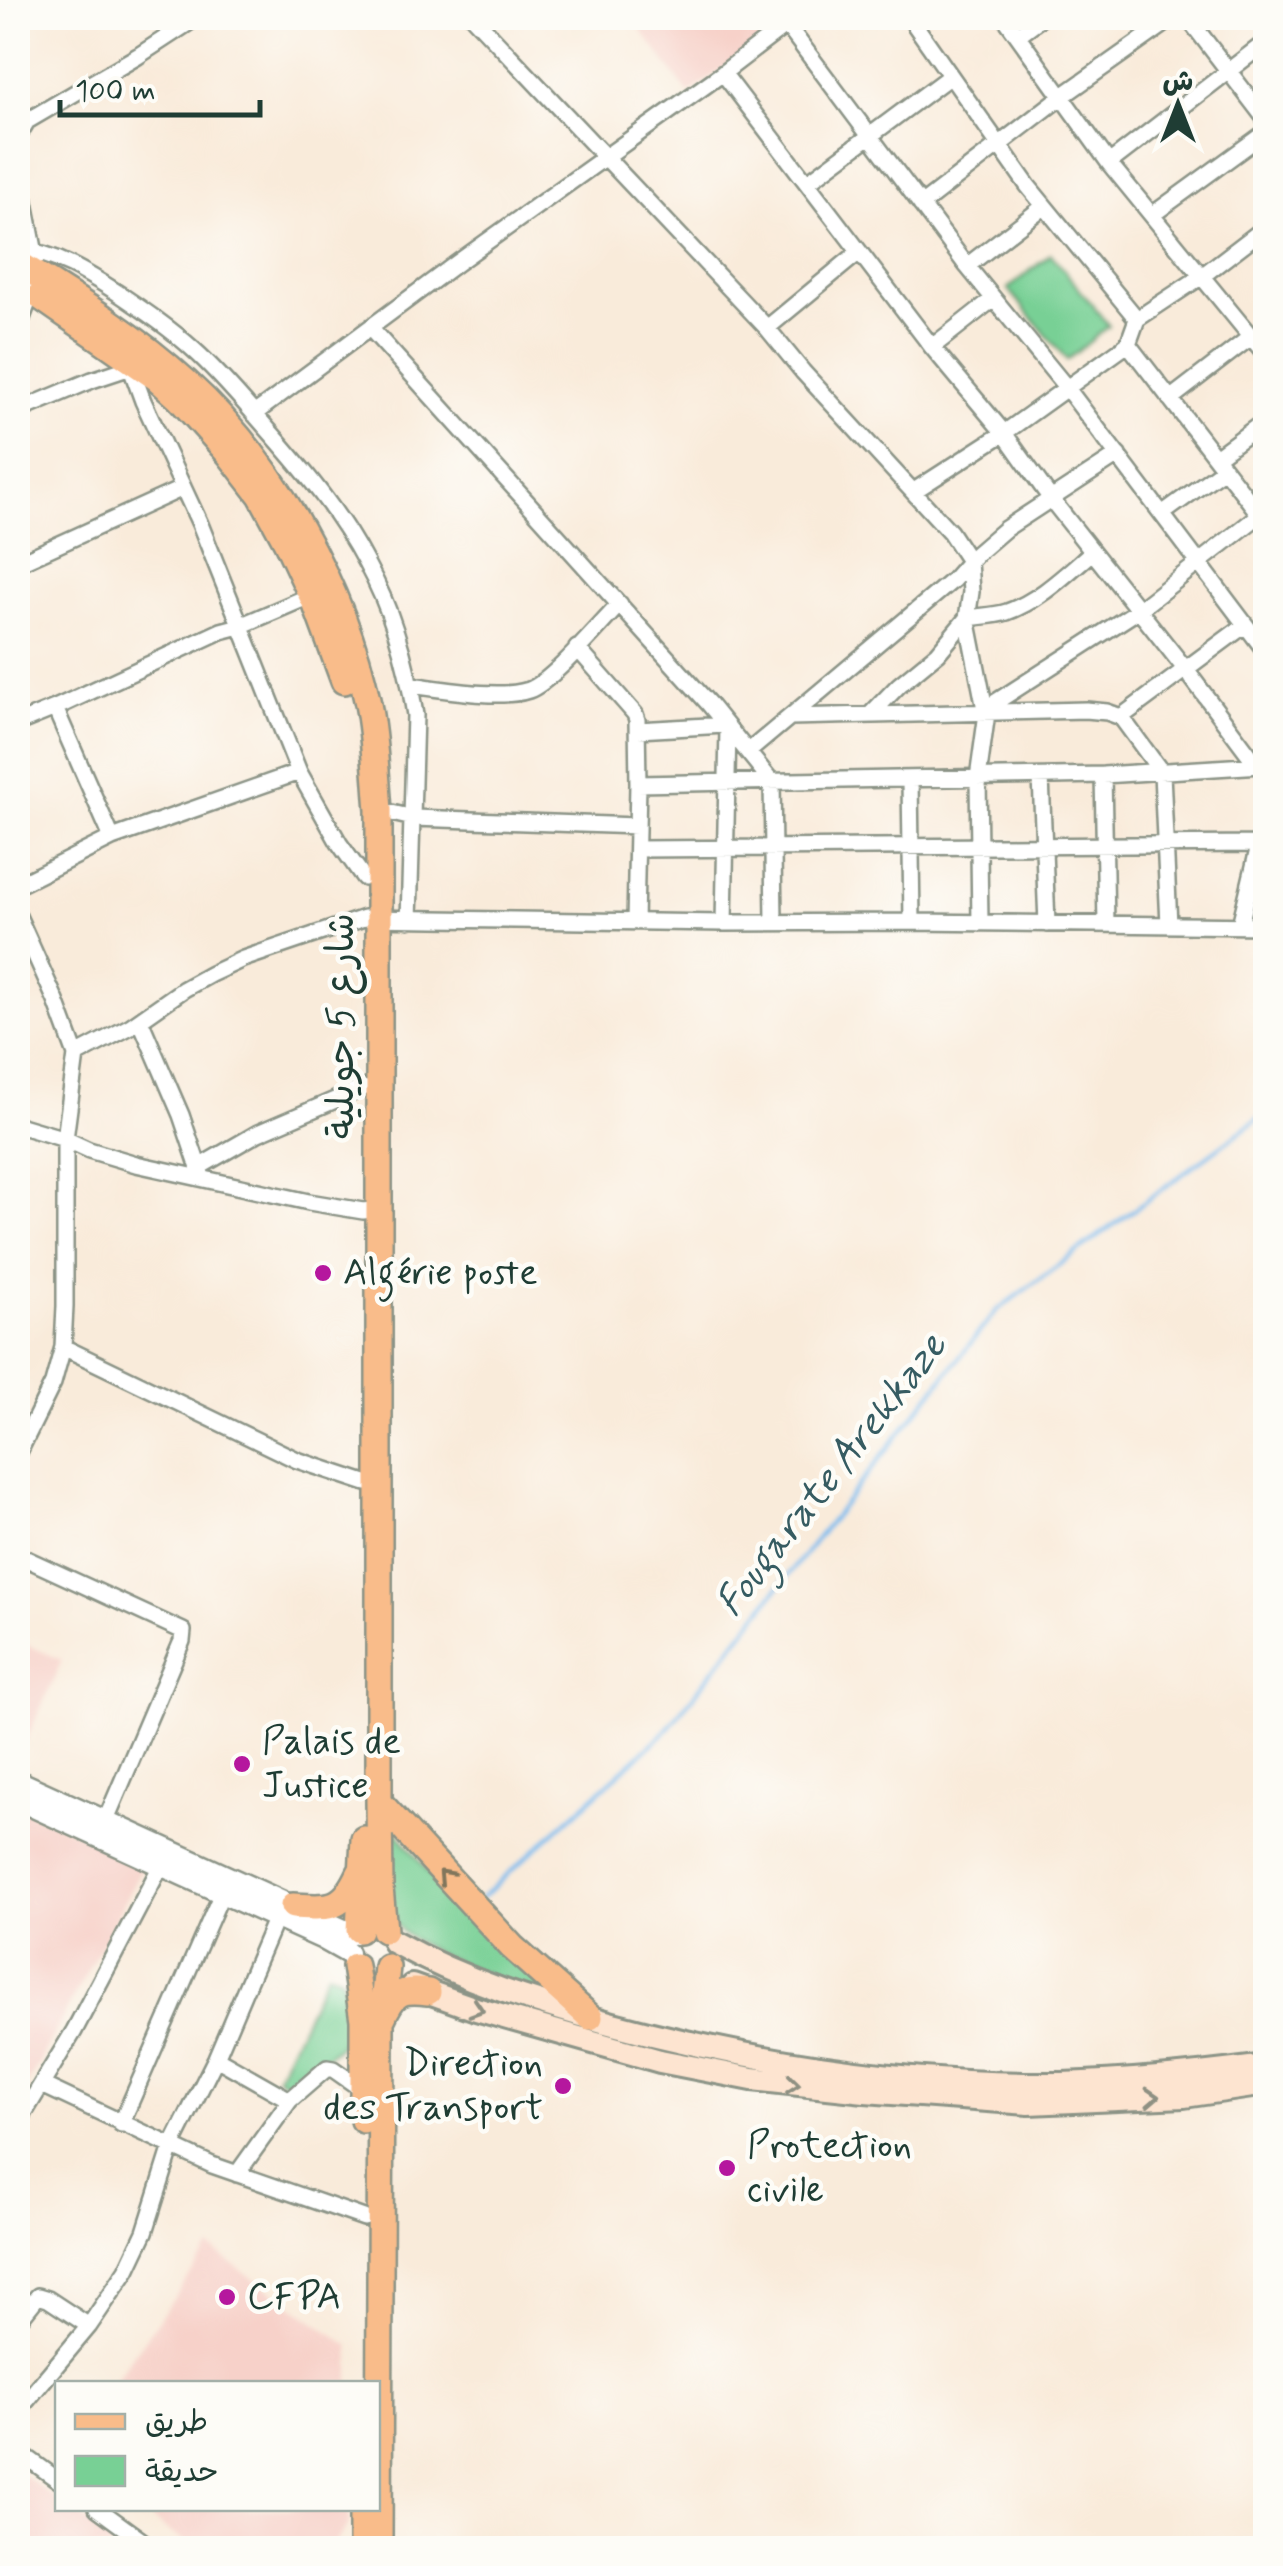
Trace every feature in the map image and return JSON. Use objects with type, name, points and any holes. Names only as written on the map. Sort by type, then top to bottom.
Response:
[{"type":"main road","name":"شارع 5 جويلية","points":[[28,273],[129,362],[179,398],[261,495],[312,595],[350,701],[362,806],[364,878],[372,918],[372,1565],[362,1868],[371,1952]]},
{"type":"main road","name":"شارع 5 جويلية","points":[[28,273],[110,322],[188,383],[258,460],[318,564],[347,631],[368,704],[379,810],[364,1088],[372,1210],[366,1483],[372,1565],[380,1888],[371,1952]]},
{"type":"main road","points":[[379,1802],[587,2029]]},
{"type":"main road","points":[[284,1911],[341,1902],[352,1890],[362,1868]]},
{"type":"main road","points":[[371,1952],[428,1992],[476,2009],[869,2074],[1066,2084],[1266,2066]]},
{"type":"main road","points":[[371,1952],[381,2022],[380,2381]]},
{"type":"main road","points":[[371,1952],[428,1961],[660,2061],[752,2080],[1029,2103],[1184,2096],[1266,2084]]},
{"type":"main road","points":[[362,2381],[363,2020],[371,1952]]},
{"type":"main road","points":[[381,2022],[396,1995],[428,1992]]},
{"type":"main road","points":[[660,2061],[666,2038]]},
{"type":"main road","points":[[362,2511],[362,2548]]},
{"type":"main road","points":[[379,2511],[379,2548]]},
{"type":"street","points":[[18,136],[27,120],[196,18]]},
{"type":"street","points":[[474,18],[767,328],[802,372],[950,532],[969,561],[967,618],[986,711],[978,778],[980,924]]},
{"type":"street","points":[[910,18],[1043,207],[1137,319]]},
{"type":"street","points":[[1006,18],[1060,98],[1266,354]]},
{"type":"street","points":[[1018,35],[1041,18]]},
{"type":"street","points":[[921,205],[1172,18]]},
{"type":"street","points":[[1188,18],[1266,120]]},
{"type":"street","points":[[254,414],[790,21],[921,205],[1066,387],[1266,652]]},
{"type":"street","points":[[1110,162],[1266,42]]},
{"type":"street","points":[[724,73],[932,347],[1004,432],[1137,611],[1261,765]]},
{"type":"street","points":[[808,182],[950,76]]},
{"type":"street","points":[[1152,215],[1266,132]]},
{"type":"street","points":[[18,166],[28,273],[18,329]]},
{"type":"street","points":[[968,266],[1043,207]]},
{"type":"street","points":[[914,491],[1128,344],[1137,319],[1266,227]]},
{"type":"street","points":[[18,249],[28,273]]},
{"type":"street","points":[[767,328],[859,252]]},
{"type":"street","points":[[28,273],[76,267],[155,318],[195,351],[314,482],[368,566],[394,625],[415,715],[409,920]]},
{"type":"street","points":[[932,347],[993,299]]},
{"type":"street","points":[[370,328],[620,604],[772,782],[774,922]]},
{"type":"street","points":[[1170,399],[1252,336]]},
{"type":"street","points":[[986,711],[1137,611],[1263,512],[1128,344]]},
{"type":"street","points":[[18,411],[129,362],[300,772],[339,843],[364,878]]},
{"type":"street","points":[[1162,514],[1266,420]]},
{"type":"street","points":[[748,752],[953,580],[1005,529],[1118,455]]},
{"type":"street","points":[[18,563],[183,488]]},
{"type":"street","points":[[870,715],[938,653],[967,618],[1003,614],[1021,606],[1092,552]]},
{"type":"street","points":[[18,723],[221,631],[312,595]]},
{"type":"street","points":[[410,685],[510,694],[530,690],[548,678],[620,604]]},
{"type":"street","points":[[1121,717],[1245,625]]},
{"type":"street","points":[[578,648],[634,714],[638,730],[635,922]]},
{"type":"street","points":[[55,708],[112,838]]},
{"type":"street","points":[[790,717],[1086,710],[1121,717],[1162,773],[1169,925]]},
{"type":"street","points":[[638,730],[727,726]]},
{"type":"street","points":[[724,924],[727,726]]},
{"type":"street","points":[[638,784],[1041,777],[1261,765]]},
{"type":"street","points":[[18,885],[112,838],[300,772]]},
{"type":"street","points":[[1104,775],[1106,924]]},
{"type":"street","points":[[1041,777],[1047,924]]},
{"type":"street","points":[[910,780],[912,922]]},
{"type":"street","points":[[379,810],[413,818],[637,826]]},
{"type":"street","points":[[1240,926],[1266,816]]},
{"type":"street","points":[[636,849],[1258,844]]},
{"type":"street","points":[[18,916],[76,1055],[65,1138],[63,1347],[53,1383],[18,1454]]},
{"type":"street","points":[[76,1055],[140,1020],[184,989],[243,959],[372,918],[1266,926]]},
{"type":"street","points":[[140,1020],[201,1173]]},
{"type":"street","points":[[201,1173],[258,1133],[364,1088]]},
{"type":"street","points":[[18,1125],[136,1164],[201,1173],[309,1202],[372,1210]]},
{"type":"street","points":[[63,1347],[298,1460],[366,1483]]},
{"type":"street","points":[[18,1555],[183,1631],[102,1829]]},
{"type":"street","points":[[18,1782],[102,1829],[371,1952]]},
{"type":"street","points":[[18,1800],[102,1829]]},
{"type":"street","points":[[166,1858],[222,1893],[284,1911]]},
{"type":"street","points":[[18,2123],[74,2031],[166,1858]]},
{"type":"street","points":[[121,2124],[222,1893]]},
{"type":"street","points":[[18,2411],[89,2326],[127,2270],[145,2232],[172,2146],[284,1911]]},
{"type":"street","points":[[216,2058],[290,2100]]},
{"type":"street","points":[[237,2174],[290,2100],[330,2068],[363,2090]]},
{"type":"street","points":[[42,2086],[237,2174],[364,2218]]},
{"type":"street","points":[[18,2321],[38,2296],[89,2326]]},
{"type":"street","points":[[18,2451],[55,2478]]},
{"type":"street","points":[[101,2511],[152,2548]]},
{"type":"shaded area","points":[[632,18],[789,18],[689,94]]},
{"type":"shaded area","points":[[18,1641],[62,1660],[18,1759]]},
{"type":"shaded area","points":[[18,1807],[144,1864],[18,2102]]},
{"type":"shaded area","name":"CFPA","points":[[210,2248],[350,2346],[350,2381],[114,2381]]},
{"type":"shaded area","points":[[18,2471],[55,2499],[55,2511],[73,2511],[125,2548],[18,2548]]},
{"type":"shaded area","points":[[140,2511],[349,2511],[349,2524],[331,2548],[193,2548]]},
{"type":"green space","points":[[1051,254],[1109,326],[1067,360],[1008,289]]},
{"type":"green space","points":[[385,1817],[453,1904],[571,2007],[450,1959],[408,1936],[397,1925],[389,1889]]},
{"type":"green space","points":[[327,1972],[340,1976],[350,2003],[352,2034],[291,2088],[277,2076]]},
{"type":"waterway","name":"Fougarate Arekkaze","points":[[480,1899],[664,1733],[996,1311],[1266,1113]]},
{"type":"place","name":"Algérie poste","points":[[323,1273]]},
{"type":"place","name":"Palais de Justice","points":[[242,1764]]},
{"type":"place","name":"Direction des Transport","points":[[563,2086]]},
{"type":"place","name":"Protection civile","points":[[727,2168]]},
{"type":"place","name":"CFPA","points":[[227,2297]]}]
